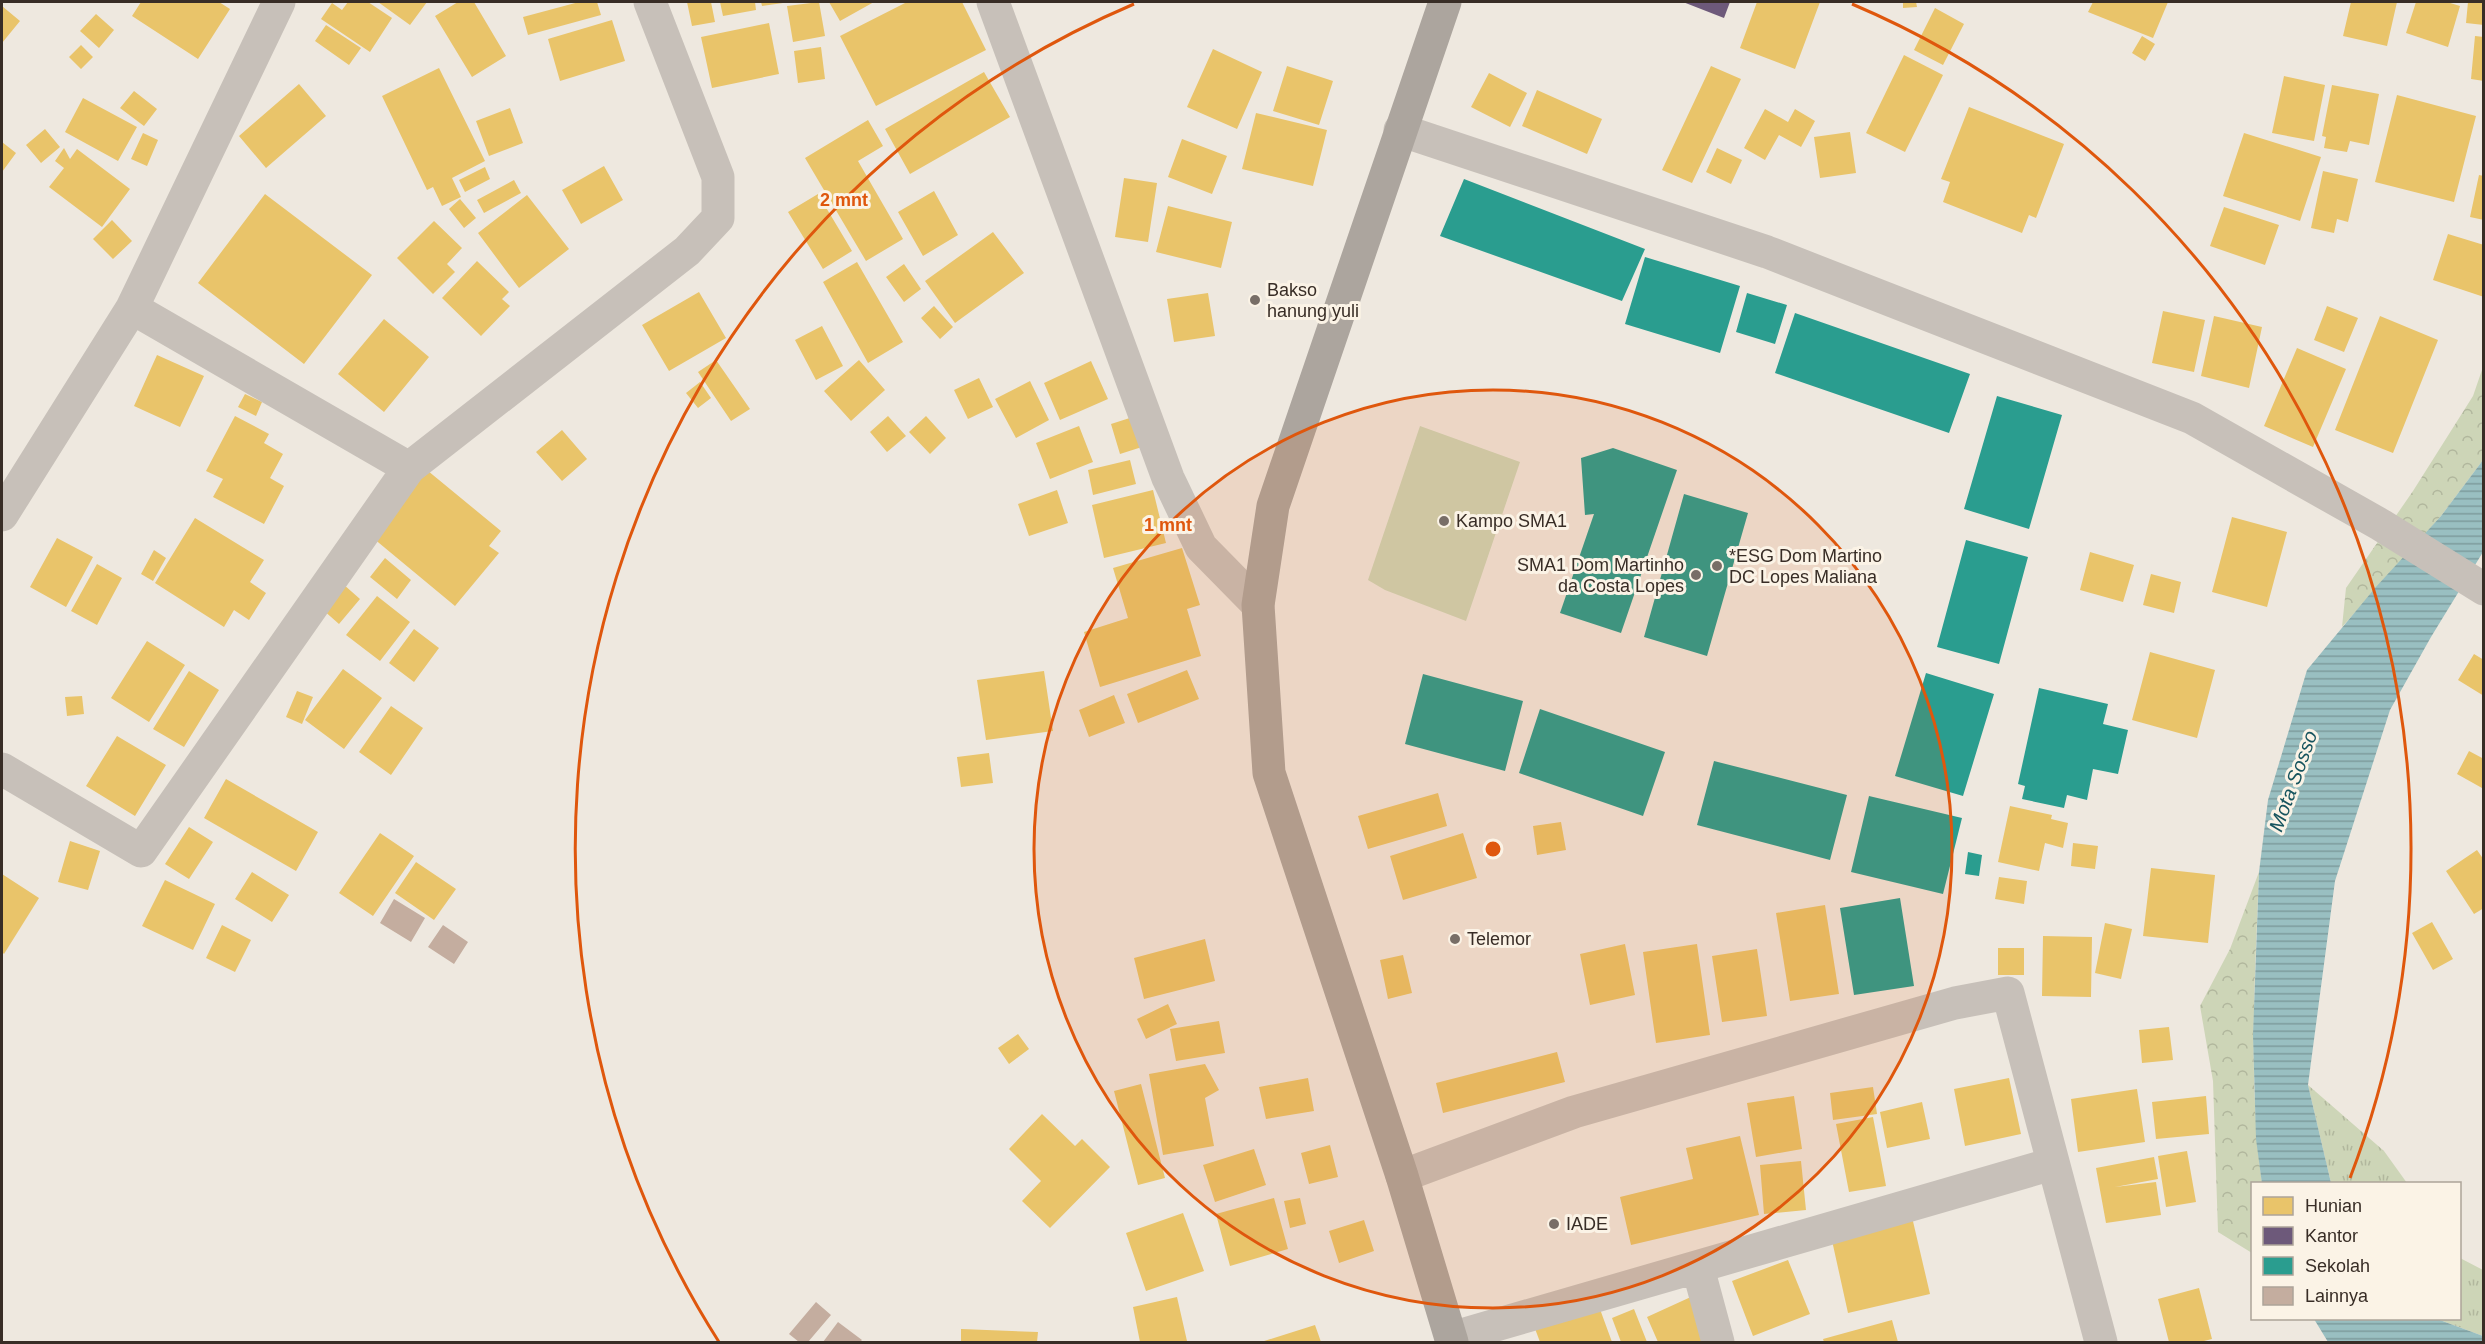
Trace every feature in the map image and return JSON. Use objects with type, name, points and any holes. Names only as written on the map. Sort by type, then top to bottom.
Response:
[{"type":"main road","points":[[1445,2],[1273,506],[1258,605],[1269,773],[1402,1176],[1452,1340]]},
{"type":"street","points":[[2,515],[132,308],[279,2]]},
{"type":"street","points":[[2,769],[141,851],[409,468],[687,251],[718,218],[718,177],[650,2]]},
{"type":"street","points":[[993,2],[1168,478],[1201,547],[1258,605]]},
{"type":"street","points":[[1400,130],[1767,252],[2192,418],[2381,525],[2484,589]]},
{"type":"street","points":[[132,308],[409,468]]},
{"type":"street","points":[[1402,1176],[1574,1112],[1955,1003],[2008,993],[2101,1342]]},
{"type":"street","points":[[1452,1340],[2052,1164]]},
{"type":"street","points":[[1698,1268],[1718,1342]]},
{"type":"green space","points":[[2483,367],[2483,460],[2441,516],[2342,627],[2346,588],[2413,491],[2473,396]]},
{"type":"green space","name":"Kampo SMA1","points":[[1420,426],[1520,462],[1466,621],[1385,590],[1368,580]]},
{"type":"green space","points":[[2259,872],[2254,989],[2254,1067],[2262,1182],[2251,1182],[2251,1252],[2218,1232],[2213,1081],[2200,1006],[2230,949]]},
{"type":"green space","points":[[2308,1085],[2384,1151],[2406,1182],[2331,1182]]},
{"type":"green space","points":[[2461,1259],[2483,1270],[2483,1336],[2440,1320],[2461,1320]]},
{"type":"water","name":"Mota Sosso","points":[[2483,460],[2483,552],[2390,710],[2335,881],[2308,1085],[2331,1182],[2262,1182],[2256,1139],[2253,1035],[2259,872],[2268,800],[2307,670],[2375,588],[2441,516]]},
{"type":"water","points":[[2315,1320],[2440,1320],[2483,1336],[2483,1342],[2328,1342]]},
{"type":"building: Hunian","points":[[141,2],[219,2],[230,9],[198,59],[132,16]]},
{"type":"building: Hunian","points":[[348,2],[368,2],[392,18],[370,52],[321,19],[332,3],[342,10]]},
{"type":"building: Hunian","points":[[378,2],[427,2],[410,25]]},
{"type":"building: Hunian","points":[[458,2],[474,2],[506,56],[472,77],[435,16]]},
{"type":"building: Hunian","points":[[579,2],[597,2],[601,15],[528,35],[523,17]]},
{"type":"building: Hunian","points":[[687,2],[711,2],[715,22],[692,26]]},
{"type":"building: Hunian","points":[[720,2],[755,2],[756,10],[723,16]]},
{"type":"building: Hunian","points":[[761,2],[783,2],[783,3],[762,6]]},
{"type":"building: Hunian","points":[[819,2],[825,36],[793,42],[787,6]]},
{"type":"building: Hunian","points":[[829,2],[874,2],[840,21]]},
{"type":"building: Hunian","points":[[907,2],[962,2],[986,50],[876,106],[840,36]]},
{"type":"building: Hunian","points":[[1757,2],[1820,2],[1795,69],[1740,48]]},
{"type":"building: Hunian","points":[[1903,2],[1916,2],[1917,7],[1903,8]]},
{"type":"building: Hunian","points":[[2093,2],[2168,2],[2153,38],[2088,12]]},
{"type":"building: Hunian","points":[[2351,2],[2397,2],[2387,46],[2343,36]]},
{"type":"building: Hunian","points":[[2416,2],[2447,2],[2460,6],[2448,47],[2406,33]]},
{"type":"building: Hunian","points":[[2468,2],[2484,2],[2484,25],[2466,23]]},
{"type":"building: Hunian","points":[[2,6],[20,21],[2,43]]},
{"type":"building: Hunian","points":[[1935,8],[1964,24],[1943,65],[1914,50]]},
{"type":"building: Hunian","points":[[96,14],[114,30],[99,48],[80,31]]},
{"type":"building: Hunian","points":[[612,20],[625,61],[560,81],[548,39]]},
{"type":"building: Hunian","points":[[769,23],[779,74],[712,88],[701,37]]},
{"type":"building: Hunian","points":[[326,25],[361,48],[349,65],[315,41]]},
{"type":"building: Hunian","points":[[2142,36],[2155,44],[2145,61],[2132,53]]},
{"type":"building: Hunian","points":[[2475,36],[2484,37],[2484,81],[2471,79]]},
{"type":"building: Hunian","points":[[81,45],[93,57],[81,69],[69,57]]},
{"type":"building: Hunian","points":[[821,47],[825,79],[798,83],[794,51]]},
{"type":"building: Hunian","points":[[1213,49],[1262,72],[1237,129],[1187,107]]},
{"type":"building: Hunian","points":[[1904,55],[1943,75],[1905,152],[1866,133]]},
{"type":"building: Hunian","points":[[1287,66],[1333,81],[1319,125],[1273,111]]},
{"type":"building: Hunian","points":[[1711,66],[1741,79],[1692,183],[1662,170]]},
{"type":"building: Hunian","points":[[439,68],[485,161],[452,178],[461,197],[442,206],[433,187],[427,190],[382,96]]},
{"type":"building: Hunian","points":[[984,72],[1010,117],[910,174],[885,129]]},
{"type":"building: Hunian","points":[[1489,73],[1527,93],[1510,127],[1471,107]]},
{"type":"building: Hunian","points":[[2284,76],[2325,85],[2314,141],[2272,133]]},
{"type":"building: Hunian","points":[[299,84],[326,116],[266,168],[239,136]]},
{"type":"building: Hunian","points":[[2332,85],[2379,94],[2369,145],[2350,141],[2347,152],[2324,148],[2326,137],[2322,136]]},
{"type":"building: Hunian","points":[[1537,90],[1602,119],[1587,154],[1522,126]]},
{"type":"building: Hunian","points":[[134,91],[157,109],[144,126],[120,108]]},
{"type":"building: Hunian","points":[[2397,95],[2476,116],[2454,202],[2375,182]]},
{"type":"building: Hunian","points":[[83,98],[137,127],[118,161],[65,132]]},
{"type":"building: Hunian","points":[[1969,107],[2064,144],[2036,218],[2029,215],[2022,233],[1943,202],[1950,182],[1941,179]]},
{"type":"building: Hunian","points":[[510,108],[523,143],[489,156],[476,121]]},
{"type":"building: Hunian","points":[[1765,109],[1788,122],[1795,109],[1815,121],[1801,147],[1779,135],[1765,160],[1744,148]]},
{"type":"building: Hunian","points":[[1256,113],[1327,130],[1313,186],[1242,169]]},
{"type":"building: Hunian","points":[[868,120],[883,146],[858,161],[903,239],[866,261],[805,158]]},
{"type":"building: Hunian","points":[[45,129],[60,147],[41,163],[26,145]]},
{"type":"building: Hunian","points":[[1850,132],[1856,173],[1820,178],[1814,137]]},
{"type":"building: Hunian","points":[[143,133],[158,140],[147,166],[131,159]]},
{"type":"building: Hunian","points":[[2244,133],[2321,157],[2300,221],[2223,196]]},
{"type":"building: Hunian","points":[[1182,139],[1227,156],[1212,194],[1168,177]]},
{"type":"building: Hunian","points":[[2,142],[16,153],[2,172]]},
{"type":"building: Hunian","points":[[64,148],[70,159],[77,149],[130,189],[102,227],[49,187],[64,168],[55,161]]},
{"type":"building: Hunian","points":[[1717,148],[1742,160],[1731,184],[1706,172]]},
{"type":"building: Hunian","points":[[604,166],[623,200],[581,224],[562,190]]},
{"type":"building: Hunian","points":[[485,167],[490,179],[465,192],[459,180]]},
{"type":"building: Hunian","points":[[2323,171],[2358,179],[2348,222],[2337,219],[2334,233],[2311,228]]},
{"type":"building: Hunian","points":[[2479,175],[2484,176],[2484,220],[2470,217]]},
{"type":"building: Hunian","points":[[1124,178],[1157,183],[1148,242],[1115,237]]},
{"type":"building: Hunian","points":[[514,180],[521,193],[484,213],[477,200]]},
{"type":"building: Hunian","points":[[934,191],[958,235],[923,256],[898,212]]},
{"type":"building: Hunian","points":[[265,194],[372,275],[304,364],[198,283]]},
{"type":"building: Hunian","points":[[818,194],[852,251],[823,269],[788,212]]},
{"type":"building: Hunian","points":[[527,195],[569,249],[519,288],[478,233]]},
{"type":"building: Hunian","points":[[460,199],[476,218],[464,228],[449,209]]},
{"type":"building: Hunian","points":[[1168,206],[1232,222],[1221,268],[1156,252]]},
{"type":"building: Hunian","points":[[2224,207],[2279,225],[2265,265],[2210,246]]},
{"type":"building: Hunian","points":[[112,220],[132,241],[113,259],[93,239]]},
{"type":"building: Hunian","points":[[434,221],[462,248],[447,264],[455,272],[433,294],[397,258]]},
{"type":"building: Hunian","points":[[993,232],[1024,273],[955,323],[925,281]]},
{"type":"building: Hunian","points":[[2448,234],[2484,245],[2484,297],[2433,280]]},
{"type":"building: Hunian","points":[[477,261],[509,292],[502,299],[510,306],[481,336],[442,298]]},
{"type":"building: Hunian","points":[[857,262],[903,342],[868,363],[823,282]]},
{"type":"building: Hunian","points":[[904,264],[921,289],[904,302],[886,277]]},
{"type":"building: Hunian","points":[[699,292],[726,338],[669,371],[642,325]]},
{"type":"building: Hunian","points":[[1208,293],[1215,336],[1174,342],[1167,299]]},
{"type":"building: Hunian","points":[[934,306],[953,327],[940,339],[921,318]]},
{"type":"building: Hunian","points":[[2327,306],[2358,318],[2344,352],[2314,340]]},
{"type":"building: Hunian","points":[[2163,311],[2205,320],[2194,372],[2152,363]]},
{"type":"building: Hunian","points":[[2214,316],[2262,327],[2249,388],[2201,376]]},
{"type":"building: Hunian","points":[[2380,316],[2438,340],[2393,453],[2335,430]]},
{"type":"building: Hunian","points":[[384,319],[429,357],[384,412],[338,374]]},
{"type":"building: Hunian","points":[[822,326],[843,366],[816,380],[795,340]]},
{"type":"building: Hunian","points":[[2297,348],[2346,369],[2313,447],[2264,426]]},
{"type":"building: Hunian","points":[[157,355],[204,376],[180,427],[134,406]]},
{"type":"building: Hunian","points":[[716,360],[750,409],[731,421],[698,372]]},
{"type":"building: Hunian","points":[[859,360],[885,390],[851,421],[824,391]]},
{"type":"building: Hunian","points":[[1091,361],[1108,399],[1060,420],[1044,383]]},
{"type":"building: Hunian","points":[[979,378],[993,407],[968,419],[954,390]]},
{"type":"building: Hunian","points":[[1030,381],[1049,420],[1016,438],[995,399]]},
{"type":"building: Hunian","points":[[700,382],[711,398],[698,408],[686,393]]},
{"type":"building: Hunian","points":[[245,394],[262,402],[256,416],[238,407]]},
{"type":"building: Hunian","points":[[235,416],[269,434],[264,443],[283,454],[270,478],[284,486],[264,524],[213,497],[223,479],[206,471]]},
{"type":"building: Hunian","points":[[888,416],[906,436],[887,452],[870,432]]},
{"type":"building: Hunian","points":[[926,416],[946,438],[930,454],[909,432]]},
{"type":"building: Hunian","points":[[1136,416],[1145,446],[1120,454],[1111,424]]},
{"type":"building: Hunian","points":[[1079,426],[1093,462],[1050,479],[1036,443]]},
{"type":"building: Hunian","points":[[562,430],[587,459],[562,481],[536,452]]},
{"type":"building: Hunian","points":[[1130,460],[1136,484],[1093,495],[1088,470]]},
{"type":"building: Hunian","points":[[422,466],[501,531],[489,546],[499,553],[455,606],[367,533]]},
{"type":"building: Hunian","points":[[1057,490],[1068,523],[1029,536],[1018,504]]},
{"type":"building: Hunian","points":[[1153,490],[1166,543],[1104,558],[1092,505]]},
{"type":"building: Hunian","points":[[2232,517],[2287,532],[2267,607],[2212,592]]},
{"type":"building: Hunian","points":[[195,518],[264,560],[250,582],[266,593],[249,620],[234,610],[224,627],[155,583]]},
{"type":"building: Hunian","points":[[57,538],[93,557],[66,607],[30,587]]},
{"type":"building: Hunian","points":[[1182,548],[1200,605],[1187,609],[1201,656],[1100,687],[1084,632],[1128,618],[1113,568]]},
{"type":"building: Hunian","points":[[154,550],[166,558],[153,581],[141,574]]},
{"type":"building: Hunian","points":[[2090,552],[2134,565],[2123,602],[2080,590]]},
{"type":"building: Hunian","points":[[385,558],[411,580],[397,599],[370,577]]},
{"type":"building: Hunian","points":[[97,564],[122,578],[97,625],[71,611]]},
{"type":"building: Hunian","points":[[2151,574],[2181,582],[2174,613],[2143,605]]},
{"type":"building: Hunian","points":[[343,584],[360,599],[339,624],[322,609]]},
{"type":"building: Hunian","points":[[377,596],[410,622],[380,661],[346,635]]},
{"type":"building: Hunian","points":[[414,629],[439,648],[414,682],[389,663]]},
{"type":"building: Hunian","points":[[147,641],[185,665],[149,722],[111,698]]},
{"type":"building: Hunian","points":[[2150,652],[2215,670],[2197,738],[2132,720]]},
{"type":"building: Hunian","points":[[2474,654],[2484,660],[2484,696],[2458,680]]},
{"type":"building: Hunian","points":[[343,669],[382,698],[344,749],[305,720]]},
{"type":"building: Hunian","points":[[1187,670],[1199,699],[1138,723],[1127,694]]},
{"type":"building: Hunian","points":[[189,671],[219,690],[184,747],[153,729]]},
{"type":"building: Hunian","points":[[1044,671],[1053,731],[986,740],[977,680]]},
{"type":"building: Hunian","points":[[297,691],[313,697],[302,724],[286,717]]},
{"type":"building: Hunian","points":[[1114,695],[1125,723],[1089,737],[1079,710]]},
{"type":"building: Hunian","points":[[82,696],[84,714],[67,716],[65,697]]},
{"type":"building: Hunian","points":[[391,706],[423,728],[391,775],[359,752]]},
{"type":"building: Hunian","points":[[117,736],[166,765],[135,816],[86,786]]},
{"type":"building: Hunian","points":[[2469,751],[2484,759],[2482,788],[2457,774]]},
{"type":"building: Hunian","points":[[989,753],[993,783],[961,787],[957,757]]},
{"type":"building: Hunian","points":[[226,779],[318,832],[296,871],[204,818]]},
{"type":"building: Hunian","points":[[1438,793],[1447,826],[1368,849],[1358,816]]},
{"type":"building: Hunian","points":[[2010,806],[2052,815],[2051,819],[2068,823],[2063,848],[2045,843],[2039,871],[1998,862]]},
{"type":"building: Hunian","points":[[1561,822],[1566,850],[1537,855],[1533,826]]},
{"type":"building: Hunian","points":[[189,827],[213,842],[189,879],[165,864]]},
{"type":"building: Hunian","points":[[380,833],[414,856],[373,916],[339,893]]},
{"type":"building: Hunian","points":[[1463,833],[1477,878],[1403,900],[1390,856]]},
{"type":"building: Hunian","points":[[70,841],[100,851],[88,890],[58,882]]},
{"type":"building: Hunian","points":[[2073,843],[2098,846],[2095,869],[2071,866]]},
{"type":"building: Hunian","points":[[2477,850],[2484,860],[2484,908],[2474,914],[2446,871]]},
{"type":"building: Hunian","points":[[416,862],[456,889],[434,920],[395,893]]},
{"type":"building: Hunian","points":[[2151,868],[2215,875],[2208,943],[2143,936]]},
{"type":"building: Hunian","points":[[252,872],[289,895],[272,922],[235,899]]},
{"type":"building: Hunian","points":[[2,874],[39,898],[4,954],[2,952]]},
{"type":"building: Hunian","points":[[1999,877],[2027,881],[2024,904],[1995,899]]},
{"type":"building: Hunian","points":[[165,880],[215,904],[193,950],[142,926]]},
{"type":"building: Hunian","points":[[1825,905],[1839,994],[1790,1001],[1776,913]]},
{"type":"building: Hunian","points":[[2432,922],[2453,959],[2433,970],[2412,933]]},
{"type":"building: Hunian","points":[[2105,923],[2132,929],[2121,979],[2095,973]]},
{"type":"building: Hunian","points":[[222,925],[251,940],[235,972],[206,958]]},
{"type":"building: Hunian","points":[[2043,936],[2092,937],[2091,997],[2042,996]]},
{"type":"building: Hunian","points":[[1205,939],[1215,981],[1144,999],[1134,958]]},
{"type":"building: Hunian","points":[[1625,944],[1635,995],[1590,1005],[1580,954]]},
{"type":"building: Hunian","points":[[1697,944],[1710,1035],[1656,1043],[1643,952]]},
{"type":"building: Hunian","points":[[1998,948],[2024,948],[2024,975],[1998,975]]},
{"type":"building: Hunian","points":[[1757,949],[1767,1016],[1722,1022],[1712,956]]},
{"type":"building: Hunian","points":[[1403,955],[1412,993],[1388,999],[1380,960]]},
{"type":"building: Hunian","points":[[1168,1004],[1177,1024],[1146,1039],[1137,1019]]},
{"type":"building: Hunian","points":[[1219,1021],[1225,1053],[1176,1061],[1170,1029]]},
{"type":"building: Hunian","points":[[2169,1027],[2173,1060],[2142,1063],[2139,1030]]},
{"type":"building: Hunian","points":[[1018,1034],[1029,1049],[1009,1064],[998,1048]]},
{"type":"building: Hunian","points":[[1557,1052],[1565,1082],[1443,1113],[1436,1083]]},
{"type":"building: Hunian","points":[[1205,1064],[1219,1090],[1205,1098],[1214,1146],[1163,1155],[1149,1074]]},
{"type":"building: Hunian","points":[[1308,1078],[1314,1111],[1266,1119],[1259,1087]]},
{"type":"building: Hunian","points":[[2009,1078],[2021,1134],[1965,1146],[1954,1089]]},
{"type":"building: Hunian","points":[[1141,1084],[1165,1178],[1138,1185],[1114,1091]]},
{"type":"building: Hunian","points":[[1873,1087],[1877,1114],[1833,1120],[1830,1093]]},
{"type":"building: Hunian","points":[[2137,1089],[2145,1142],[2078,1152],[2071,1099]]},
{"type":"building: Hunian","points":[[1794,1096],[1802,1149],[1756,1157],[1747,1103]]},
{"type":"building: Hunian","points":[[2206,1096],[2209,1134],[2156,1139],[2152,1102]]},
{"type":"building: Hunian","points":[[1922,1102],[1930,1139],[1887,1148],[1880,1112]]},
{"type":"building: Hunian","points":[[1042,1114],[1075,1146],[1082,1139],[1110,1167],[1050,1228],[1022,1201],[1041,1181],[1009,1149]]},
{"type":"building: Hunian","points":[[1873,1117],[1886,1186],[1849,1192],[1836,1124]]},
{"type":"building: Hunian","points":[[1740,1136],[1759,1215],[1631,1245],[1620,1197],[1693,1179],[1686,1148]]},
{"type":"building: Hunian","points":[[1330,1145],[1338,1177],[1309,1184],[1301,1153]]},
{"type":"building: Hunian","points":[[1254,1149],[1266,1185],[1215,1202],[1203,1165]]},
{"type":"building: Hunian","points":[[2187,1151],[2196,1202],[2166,1207],[2158,1156]]},
{"type":"building: Hunian","points":[[2154,1157],[2158,1179],[2115,1187],[2156,1182],[2161,1215],[2106,1223],[2096,1168]]},
{"type":"building: Hunian","points":[[1801,1161],[1806,1210],[1764,1214],[1760,1165]]},
{"type":"building: Hunian","points":[[1274,1198],[1288,1249],[1230,1266],[1216,1214]]},
{"type":"building: Hunian","points":[[1300,1198],[1306,1224],[1290,1228],[1284,1201]]},
{"type":"building: Hunian","points":[[1183,1213],[1204,1271],[1146,1291],[1126,1233]]},
{"type":"building: Hunian","points":[[1912,1217],[1930,1294],[1848,1313],[1831,1236]]},
{"type":"building: Hunian","points":[[1364,1220],[1374,1251],[1339,1263],[1329,1231]]},
{"type":"building: Hunian","points":[[1788,1260],[1810,1314],[1753,1336],[1732,1281]]},
{"type":"building: Hunian","points":[[2199,1288],[2212,1339],[2200,1342],[2169,1342],[2158,1299]]},
{"type":"building: Hunian","points":[[1693,1296],[1712,1337],[1701,1342],[1658,1342],[1647,1317]]},
{"type":"building: Hunian","points":[[1177,1297],[1187,1341],[1140,1342],[1133,1307]]},
{"type":"building: Hunian","points":[[1597,1301],[1612,1342],[1540,1342],[1534,1326]]},
{"type":"building: Hunian","points":[[1634,1309],[1647,1342],[1621,1342],[1612,1318]]},
{"type":"building: Hunian","points":[[1892,1320],[1898,1342],[1824,1342],[1823,1339]]},
{"type":"building: Hunian","points":[[1315,1325],[1321,1342],[1261,1342]]},
{"type":"building: Hunian","points":[[961,1329],[1038,1332],[1037,1342],[961,1342]]},
{"type":"building: Kantor","points":[[1683,2],[1730,2],[1724,18]]},
{"type":"building: Sekolah","points":[[1464,179],[1645,249],[1622,301],[1440,236]]},
{"type":"building: Sekolah","points":[[1645,257],[1740,286],[1720,353],[1625,324]]},
{"type":"building: Sekolah","points":[[1747,293],[1787,305],[1775,344],[1736,332]]},
{"type":"building: Sekolah","points":[[1795,313],[1970,374],[1949,433],[1775,373]]},
{"type":"building: Sekolah","points":[[1997,396],[2062,415],[2029,529],[1964,509]]},
{"type":"building: Sekolah","points":[[1613,448],[1677,470],[1621,633],[1560,613],[1594,514],[1585,515],[1581,458]]},
{"type":"building: Sekolah","name":"SMA1 Dom Martinho da Costa Lopes","points":[[1684,494],[1748,513],[1707,656],[1644,637]]},
{"type":"building: Sekolah","points":[[1966,540],[2028,557],[1999,664],[1937,647]]},
{"type":"building: Sekolah","points":[[1926,673],[1994,694],[1963,796],[1895,776]]},
{"type":"building: Sekolah","points":[[1423,674],[1523,701],[1505,771],[1405,744]]},
{"type":"building: Sekolah","points":[[2039,688],[2108,704],[2103,724],[2128,730],[2118,774],[2093,769],[2087,800],[2067,795],[2064,808],[2022,799],[2025,786],[2018,784]]},
{"type":"building: Sekolah","points":[[1540,709],[1665,752],[1643,816],[1519,773]]},
{"type":"building: Sekolah","points":[[1714,761],[1847,795],[1830,860],[1697,825]]},
{"type":"building: Sekolah","points":[[1869,796],[1962,818],[1943,894],[1851,872]]},
{"type":"building: Sekolah","points":[[1968,852],[1982,855],[1979,876],[1965,874]]},
{"type":"building: Sekolah","points":[[1900,898],[1914,986],[1854,995],[1840,908]]},
{"type":"building: Lainnya","points":[[394,899],[425,918],[411,942],[380,923]]},
{"type":"building: Lainnya","points":[[443,925],[468,942],[454,964],[428,947]]},
{"type":"building: Lainnya","points":[[816,1302],[831,1315],[808,1342],[799,1342],[789,1334]]},
{"type":"building: Lainnya","points":[[838,1322],[862,1340],[860,1342],[823,1342]]},
{"type":"place","name":"Bakso hanung yuli","points":[[1255,300]]},
{"type":"place","name":"Kampo SMA1","points":[[1444,521]]},
{"type":"place","name":"*ESG Dom Martino DC Lopes Maliana","points":[[1717,566]]},
{"type":"place","name":"SMA1 Dom Martinho da Costa Lopes","points":[[1696,575]]},
{"type":"place","name":"Telemor","points":[[1455,939]]},
{"type":"place","name":"IADE","points":[[1554,1224]]}]
